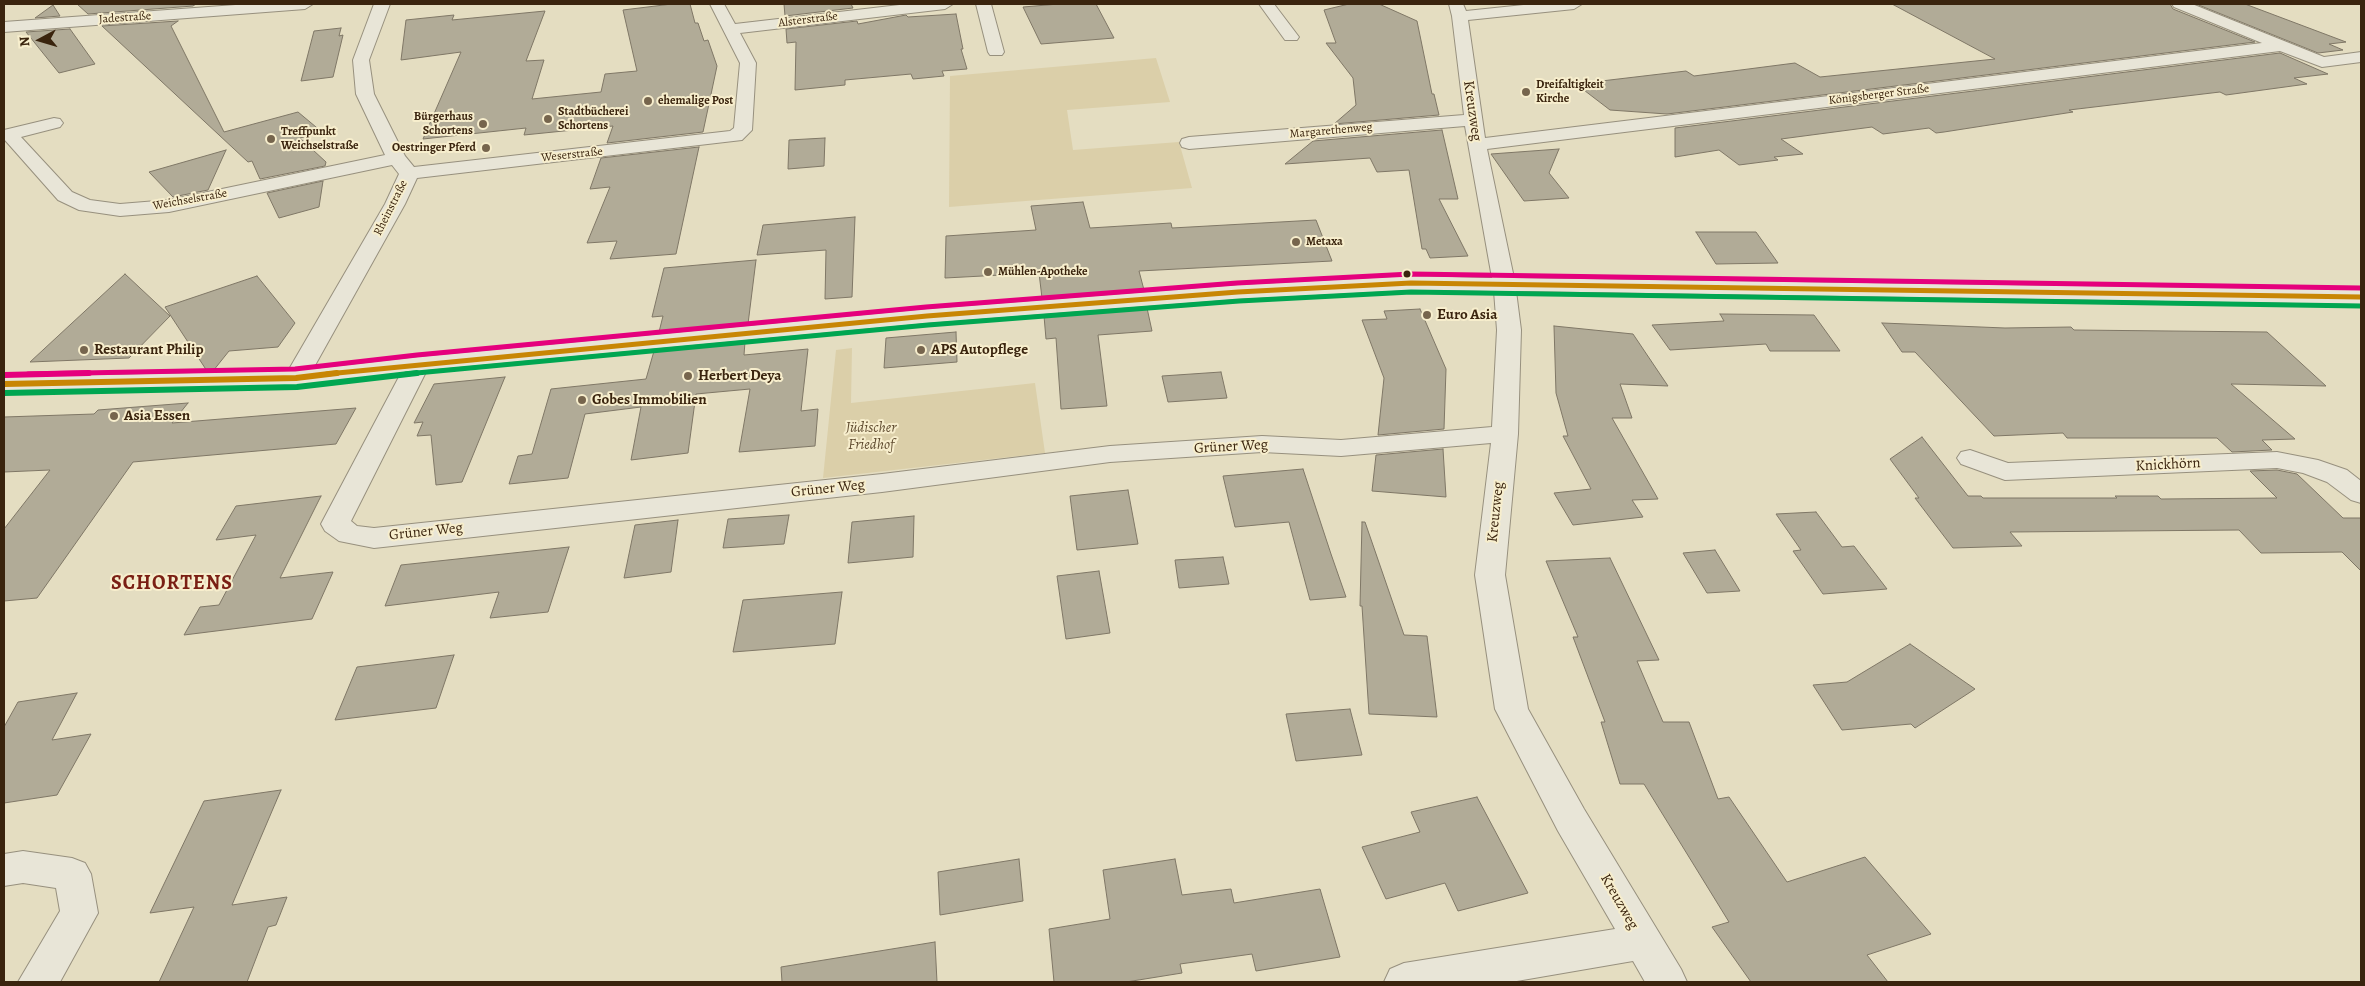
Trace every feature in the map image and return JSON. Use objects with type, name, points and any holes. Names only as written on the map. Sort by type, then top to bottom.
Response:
[{"type":"street","name":"Jadestraße","points":[[4,27],[305,4]]},
{"type":"street","name":"Rheinstraße","points":[[296,378],[395,204],[403,165],[365,94],[361,60],[382,4]]},
{"type":"street","points":[[718,4],[731,29]]},
{"type":"street","name":"Alsterstraße","points":[[731,29],[945,4]]},
{"type":"street","points":[[983,4],[996,52]]},
{"type":"street","points":[[1266,4],[1291,37]]},
{"type":"street","points":[[1458,10],[1574,4]]},
{"type":"street","name":"Königsberger Straße","points":[[2179,4],[2322,62],[2361,57]]},
{"type":"street","name":"Kreuzweg","points":[[1458,10],[1477,145],[1504,282],[1509,330],[1505,434],[1490,575],[1512,709],[1571,820],[1667,982]]},
{"type":"street","name":"Weserstraße","points":[[403,165],[735,136],[743,130],[748,63],[731,29]]},
{"type":"street","name":"Königsberger Straße","points":[[1477,145],[2281,46]]},
{"type":"street","name":"Margarethenweg","points":[[1189,143],[1473,120]]},
{"type":"street","name":"Weichselstraße","points":[[6,134],[54,123]]},
{"type":"street","name":"Weichselstraße","points":[[6,134],[65,196],[86,206],[120,210],[168,206],[403,165]]},
{"type":"street","points":[[4,384],[296,378],[418,364],[927,316],[1238,292],[1411,282],[2361,297]]},
{"type":"street","name":"Grüner Weg","points":[[418,364],[335,524],[349,534],[374,538],[882,483],[1110,454],[1262,444],[1340,448],[1505,434]]},
{"type":"street","name":"Knickhörn","points":[[1970,458],[2005,472],[2277,460],[2309,466],[2337,476],[2361,494]]},
{"type":"street","points":[[4,870],[23,866],[72,874],[78,914],[38,982]]},
{"type":"street","points":[[1404,982],[1642,942]]},
{"type":"green space","points":[[1156,58],[1170,102],[1067,110],[1073,150],[1179,142],[1192,188],[949,207],[950,76]]},
{"type":"green space","name":"Jüdischer Friedhof","points":[[852,348],[851,403],[1035,383],[1045,453],[823,478],[836,350]]},
{"type":"building","points":[[77,4],[196,4],[193,6],[88,14]]},
{"type":"building","points":[[672,4],[690,4],[695,23],[698,23],[704,41],[708,40],[717,66],[703,132],[607,143],[613,126],[524,135],[526,128],[423,139],[461,52],[401,60],[406,20],[454,15],[452,20],[545,11],[526,61],[544,60],[532,99],[601,92],[605,74],[637,71],[623,10]]},
{"type":"building","points":[[784,4],[851,4],[853,8],[785,16]]},
{"type":"building","points":[[1059,4],[1096,4],[1114,38],[1041,44],[1023,7]]},
{"type":"building","points":[[1349,4],[1379,4],[1417,21],[1432,94],[1434,94],[1439,115],[1334,124],[1356,105],[1353,78],[1326,43],[1336,43],[1324,10]]},
{"type":"building","points":[[1892,4],[2170,4],[2173,9],[2255,42],[1667,114],[1610,110],[1576,84],[1686,71],[1694,76],[1795,63],[1820,77],[1995,59]]},
{"type":"building","points":[[2196,4],[2245,4],[2346,42],[2329,44],[2343,50],[2318,53]]},
{"type":"building","points":[[53,5],[60,16],[35,18]]},
{"type":"building","points":[[956,14],[963,49],[961,49],[967,69],[942,71],[944,76],[913,79],[911,74],[845,80],[845,85],[795,90],[796,42],[787,43],[786,29],[857,21],[858,24],[906,15],[908,17]]},
{"type":"building","points":[[178,21],[171,26],[224,132],[298,112],[322,132],[300,138],[326,162],[325,166],[260,179],[252,161],[248,162],[102,26]]},
{"type":"building","points":[[341,28],[339,36],[343,35],[333,77],[301,81],[314,31]]},
{"type":"building","points":[[70,29],[95,64],[59,73],[26,32]]},
{"type":"building","points":[[2280,53],[2328,74],[2294,78],[2307,84],[2226,95],[2220,92],[2069,110],[2073,112],[1936,133],[1929,128],[1883,134],[1872,127],[1781,139],[1803,154],[1774,157],[1778,160],[1739,165],[1719,150],[1675,157],[1675,128]]},
{"type":"building","points":[[1442,130],[1458,199],[1439,199],[1468,256],[1430,258],[1426,249],[1422,249],[1409,170],[1377,172],[1370,158],[1285,164],[1313,141]]},
{"type":"building","points":[[825,138],[824,166],[788,169],[789,140]]},
{"type":"building","points":[[699,147],[676,254],[610,259],[617,241],[587,243],[610,187],[590,189],[601,158]]},
{"type":"building","points":[[1559,149],[1549,173],[1569,198],[1524,201],[1491,154]]},
{"type":"building","points":[[226,150],[208,190],[173,197],[149,172]]},
{"type":"building","points":[[323,181],[319,207],[279,218],[267,193]]},
{"type":"building","points":[[1083,202],[1090,228],[1171,223],[1172,228],[1316,220],[1332,261],[1139,271],[1144,290],[1042,298],[1039,273],[945,278],[946,236],[1036,230],[1031,206]]},
{"type":"building","points":[[855,217],[852,297],[825,299],[826,250],[757,255],[763,225]]},
{"type":"building","points":[[1696,232],[1756,232],[1778,263],[1716,264]]},
{"type":"building","points":[[756,260],[748,324],[659,332],[663,316],[652,317],[664,268]]},
{"type":"building","points":[[125,274],[170,316],[129,358],[30,362]]},
{"type":"building","points":[[257,276],[295,323],[278,347],[229,351],[213,371],[207,371],[165,307]]},
{"type":"building","points":[[1147,308],[1152,331],[1098,335],[1107,406],[1061,409],[1056,338],[1046,339],[1044,316]]},
{"type":"building","points":[[1420,309],[1446,369],[1444,429],[1378,435],[1384,378],[1362,320],[1387,319],[1384,311]]},
{"type":"building","points":[[1720,314],[1814,315],[1840,351],[1770,351],[1766,344],[1670,350],[1652,325],[1724,321]]},
{"type":"building","points":[[1882,323],[2005,328],[2071,327],[2074,330],[2267,332],[2326,386],[2231,384],[2295,439],[2262,440],[2272,450],[2232,452],[2217,438],[2067,438],[2063,433],[1994,436],[1915,352],[1902,352]]},
{"type":"building","points":[[1554,326],[1633,334],[1668,386],[1620,384],[1632,418],[1612,418],[1658,499],[1632,500],[1643,517],[1573,525],[1554,493],[1591,489],[1563,436],[1568,436],[1556,393]]},
{"type":"building","name":"APS Autopflege","points":[[956,332],[957,362],[884,368],[886,338]]},
{"type":"building","points":[[745,342],[744,355],[808,349],[801,411],[818,409],[815,446],[739,452],[750,389],[696,394],[688,453],[631,460],[641,407],[585,414],[568,478],[509,484],[518,456],[532,454],[551,389],[646,379],[654,351]]},
{"type":"building","points":[[1221,372],[1227,398],[1168,402],[1162,376]]},
{"type":"building","points":[[505,377],[462,482],[436,485],[431,435],[417,436],[423,422],[414,423],[434,384]]},
{"type":"building","points":[[188,403],[172,423],[356,408],[336,444],[133,462],[37,598],[4,601],[4,529],[50,470],[4,472],[4,417],[94,414],[98,410]]},
{"type":"building","points":[[1922,437],[1968,496],[1981,496],[1983,498],[2117,498],[2115,496],[2158,496],[2161,499],[2277,498],[2250,471],[2277,470],[2297,474],[2343,518],[2361,518],[2361,571],[2342,552],[2261,553],[2239,530],[2010,532],[2022,546],[1953,548],[1915,498],[1919,498],[1890,459]]},
{"type":"building","points":[[1443,449],[1446,497],[1372,491],[1376,455]]},
{"type":"building","points":[[1303,469],[1346,597],[1310,600],[1289,522],[1235,527],[1223,476]]},
{"type":"building","points":[[1128,490],[1138,544],[1077,550],[1070,496]]},
{"type":"building","points":[[321,496],[280,578],[333,572],[312,619],[184,635],[200,607],[219,605],[256,535],[216,540],[236,506]]},
{"type":"building","points":[[1816,512],[1842,547],[1854,546],[1887,589],[1823,594],[1793,551],[1801,550],[1776,514]]},
{"type":"building","points":[[789,515],[784,544],[723,548],[728,519]]},
{"type":"building","points":[[914,516],[913,557],[848,563],[852,522]]},
{"type":"building","points":[[678,520],[671,572],[624,578],[635,525]]},
{"type":"building","points":[[1362,522],[1365,522],[1404,635],[1427,636],[1437,717],[1369,714],[1362,606],[1360,606]]},
{"type":"building","points":[[569,547],[548,612],[490,618],[499,592],[385,606],[401,565]]},
{"type":"building","points":[[1715,550],[1740,591],[1707,593],[1683,553]]},
{"type":"building","points":[[1223,557],[1229,584],[1179,588],[1175,560]]},
{"type":"building","points":[[1610,558],[1659,660],[1637,661],[1663,722],[1689,722],[1718,799],[1729,797],[1787,882],[1865,857],[1931,934],[1867,955],[1888,982],[1751,982],[1712,927],[1729,922],[1644,784],[1620,784],[1601,722],[1605,722],[1573,637],[1578,637],[1546,561]]},
{"type":"building","points":[[1099,571],[1110,633],[1066,639],[1057,576]]},
{"type":"building","points":[[842,592],[835,644],[733,652],[743,600]]},
{"type":"building","points":[[1910,644],[1975,689],[1915,728],[1911,724],[1842,730],[1813,685],[1847,682]]},
{"type":"building","points":[[454,655],[436,708],[335,720],[357,667]]},
{"type":"building","points":[[77,693],[52,740],[91,734],[57,795],[4,803],[4,727],[18,702]]},
{"type":"building","points":[[1350,709],[1362,755],[1296,761],[1286,714]]},
{"type":"building","points":[[281,790],[232,905],[287,897],[276,925],[268,927],[247,982],[159,982],[194,907],[150,913],[204,801]]},
{"type":"building","points":[[1477,797],[1528,893],[1458,911],[1445,883],[1386,899],[1362,847],[1420,832],[1411,812]]},
{"type":"building","points":[[1019,859],[1023,901],[940,915],[938,872]]},
{"type":"building","points":[[1175,859],[1182,895],[1231,889],[1234,903],[1320,889],[1340,957],[1256,971],[1252,954],[1180,964],[1182,973],[1126,982],[1054,982],[1049,929],[1110,919],[1103,870]]},
{"type":"building","points":[[935,942],[937,982],[782,982],[781,967]]},
{"type":"transit line","points":[[4,375],[295,369],[417,355],[926,307],[1237,283],[1411,274],[2361,288]]},
{"type":"transit line","points":[[4,384],[296,378],[418,364],[927,316],[1238,292],[1411,283],[2361,297]]},
{"type":"transit line","points":[[4,393],[297,387],[419,373],[928,325],[1239,301],[1411,292],[2361,306]]},
{"type":"place","name":"Dreifaltigkeit Kirche","points":[[1526,92]]},
{"type":"place","name":"ehemalige Post","points":[[648,101]]},
{"type":"place","name":"Stadtbücherei Schortens","points":[[548,119]]},
{"type":"place","name":"Bürgerhaus Schortens","points":[[483,124]]},
{"type":"place","name":"Treffpunkt Weichselstraße","points":[[271,139]]},
{"type":"place","name":"Oestringer Pferd","points":[[486,148]]},
{"type":"place","name":"Metaxa","points":[[1296,242]]},
{"type":"place","name":"Mühlen-Apotheke","points":[[988,272]]},
{"type":"place","name":"Euro Asia","points":[[1427,315]]},
{"type":"place","name":"Restaurant Philip","points":[[84,350]]},
{"type":"place","name":"APS Autopflege","points":[[921,350]]},
{"type":"place","name":"Herbert Deya","points":[[688,376]]},
{"type":"place","name":"Gobes Immobilien","points":[[582,400]]},
{"type":"place","name":"Asia Essen","points":[[114,416]]},
{"type":"district","name":"SCHORTENS","points":[[172,584]]}]
